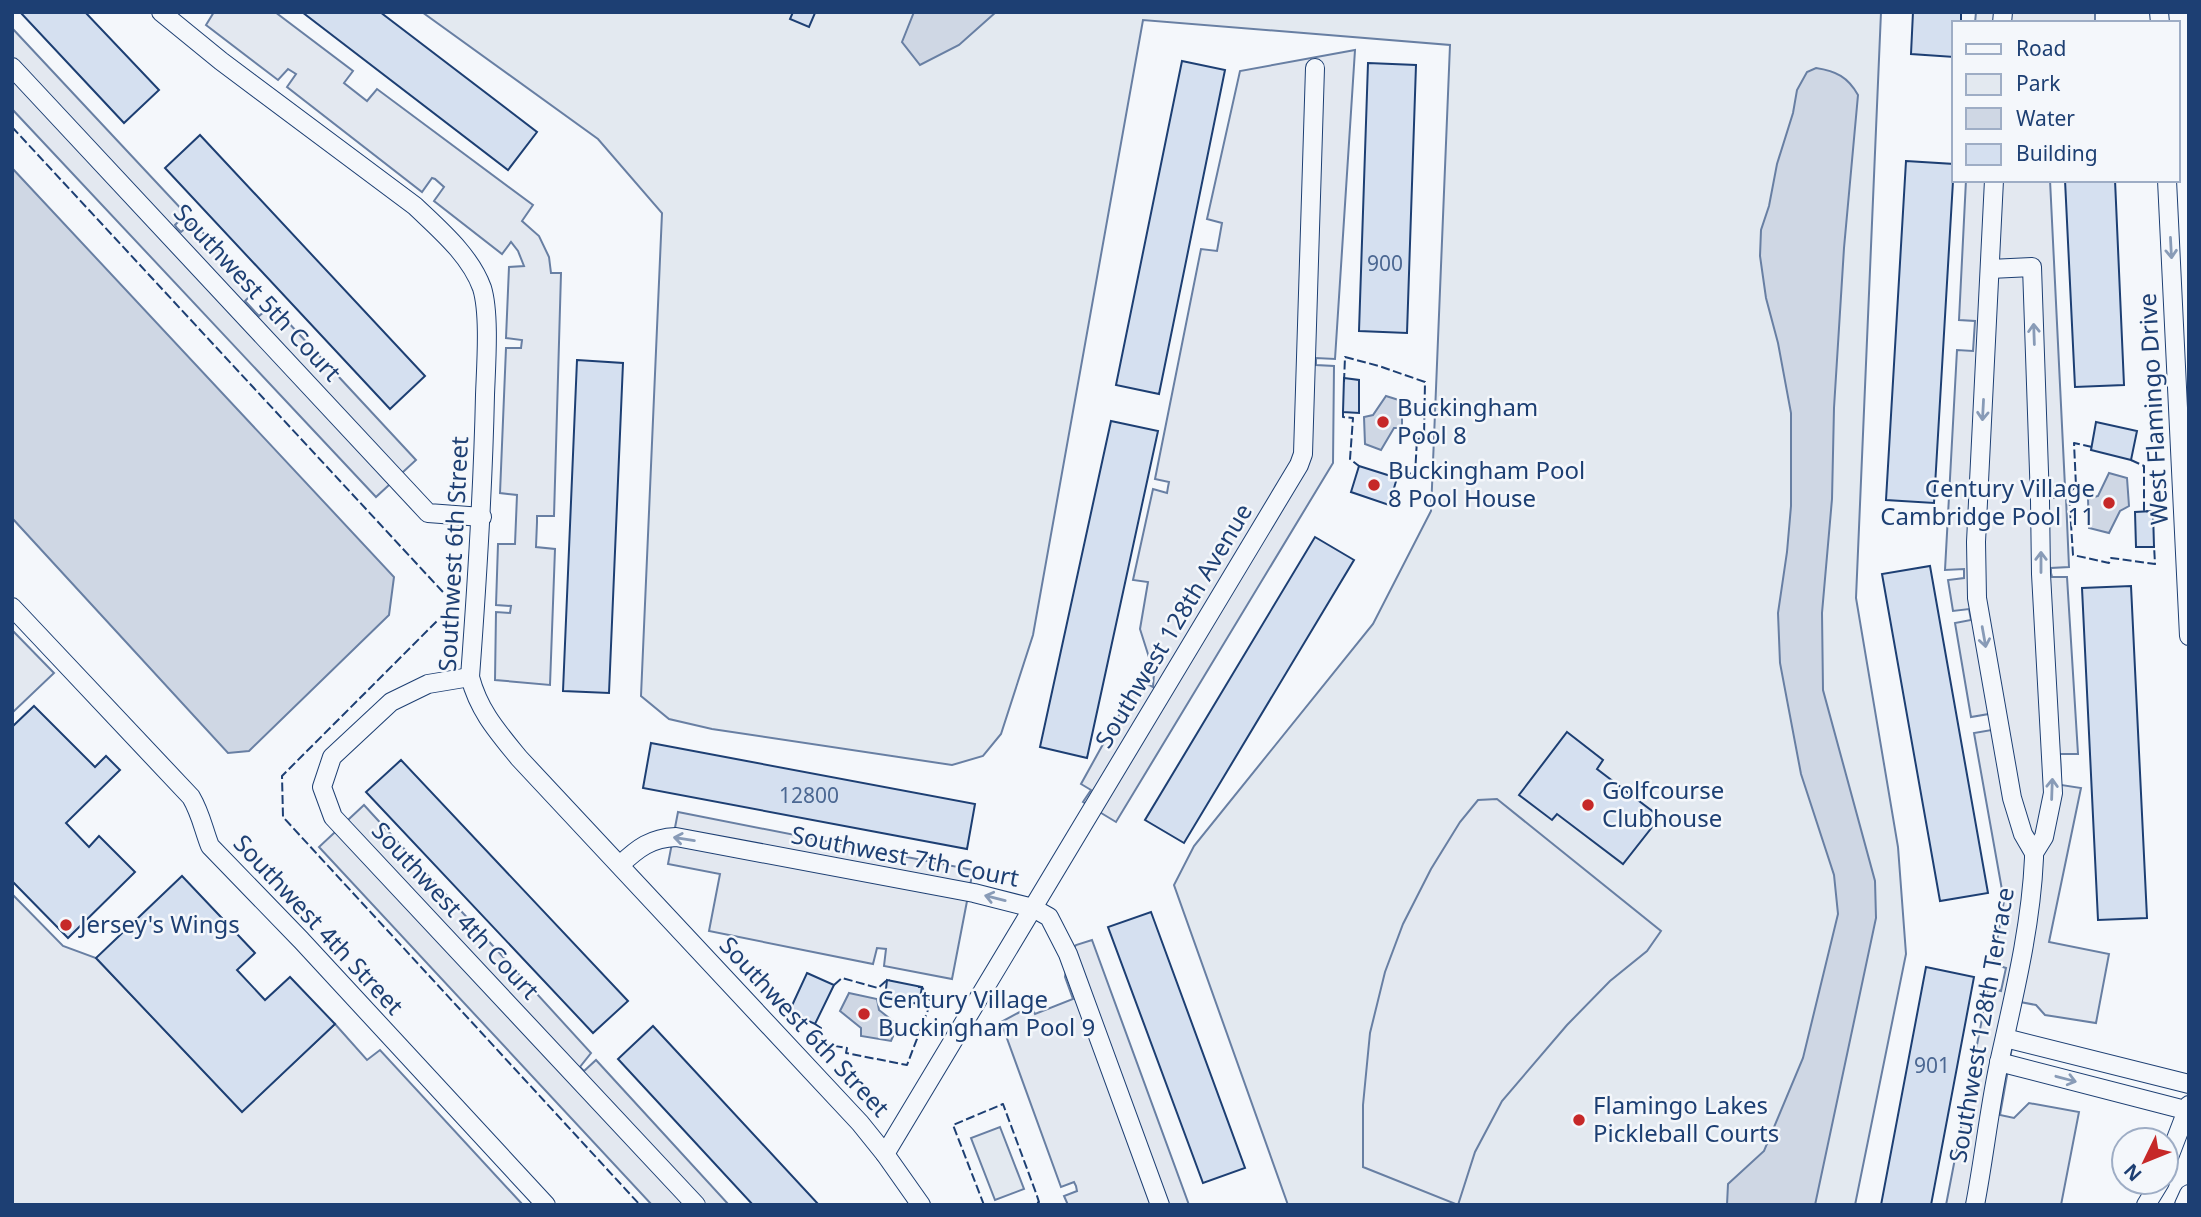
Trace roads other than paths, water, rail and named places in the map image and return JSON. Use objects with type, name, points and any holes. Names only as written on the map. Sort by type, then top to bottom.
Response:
[{"type":"street","name":"Southwest 6th Street","points":[[161,12],[221,61],[415,206],[465,257],[482,289],[486,329],[482,517],[470,677],[476,699],[519,758],[790,1046],[886,1154],[920,1205]]},
{"type":"street","name":"Southwest 5th Court","points":[[12,67],[428,513],[482,517]]},
{"type":"street","name":"Southwest 128th Avenue","points":[[886,1154],[1183,655],[1294,476],[1301,459],[1307,359],[1315,68]]},
{"type":"street","name":"Southwest 128th Terrace","points":[[1994,182],[1976,542],[1977,598],[2012,798],[2023,834],[2034,853]]},
{"type":"street","name":"West Flamingo Drive","points":[[2167,182],[2189,636]]},
{"type":"street","name":"Southwest 128th Terrace","points":[[1975,1205],[1999,1062],[2006,1038],[2032,897],[2034,853],[2045,837],[2053,793],[2041,574],[2032,267],[1990,269]]},
{"type":"street","name":"Southwest 4th Street","points":[[12,607],[191,797],[202,815],[203,828],[210,846],[301,940],[546,1205]]},
{"type":"street","name":"Southwest 4th Court","points":[[470,677],[428,684],[391,702],[332,757],[322,787],[333,817],[696,1205]]},
{"type":"street","name":"Southwest 7th Court","points":[[620,865],[639,846],[662,837],[676,837],[957,890],[1033,908],[1049,917],[1068,954],[1160,1205]]},
{"type":"street","points":[[2006,1038],[2189,1084]]},
{"type":"street","points":[[1999,1062],[2188,1109],[2180,1129]]},
{"type":"street","points":[[2184,1205],[2189,1194]]},
{"type":"water","points":[[914,12],[996,12],[959,45],[920,65],[902,42]]},
{"type":"water","points":[[1816,68],[1841,76],[1858,95],[1844,248],[1834,408],[1832,499],[1822,613],[1823,690],[1875,881],[1876,918],[1815,1205],[1727,1205],[1728,1184],[1764,1151],[1803,1058],[1838,914],[1834,875],[1801,774],[1780,663],[1778,613],[1791,506],[1791,413],[1778,343],[1766,298],[1760,256],[1761,230],[1797,90],[1807,72]]},
{"type":"water","points":[[12,168],[394,577],[389,615],[249,751],[228,753],[12,518]]},
{"type":"water","name":"Buckingham Pool 8","points":[[1386,396],[1402,401],[1402,428],[1394,428],[1381,450],[1365,444],[1364,417],[1373,415]]},
{"type":"water","name":"Century Village Cambridge Pool 11","points":[[2109,473],[2127,478],[2129,506],[2120,511],[2109,533],[2089,528],[2088,499],[2098,496]]},
{"type":"water","name":"Century Village Buckingham Pool 9","points":[[849,993],[877,999],[879,1010],[898,1025],[891,1041],[861,1036],[861,1028],[840,1011]]},
{"type":"place","name":"Buckingham Pool 8","points":[[1383,422]]},
{"type":"place","name":"Buckingham Pool 8 Pool House","points":[[1374,485]]},
{"type":"place","name":"Century Village Cambridge Pool 11","points":[[2109,503]]},
{"type":"place","name":"Golfcourse Clubhouse","points":[[1588,805]]},
{"type":"place","name":"Jersey's Wings","points":[[66,925]]},
{"type":"place","name":"Century Village Buckingham Pool 9","points":[[864,1014]]},
{"type":"place","name":"Flamingo Lakes Pickleball Courts","points":[[1579,1120]]}]
